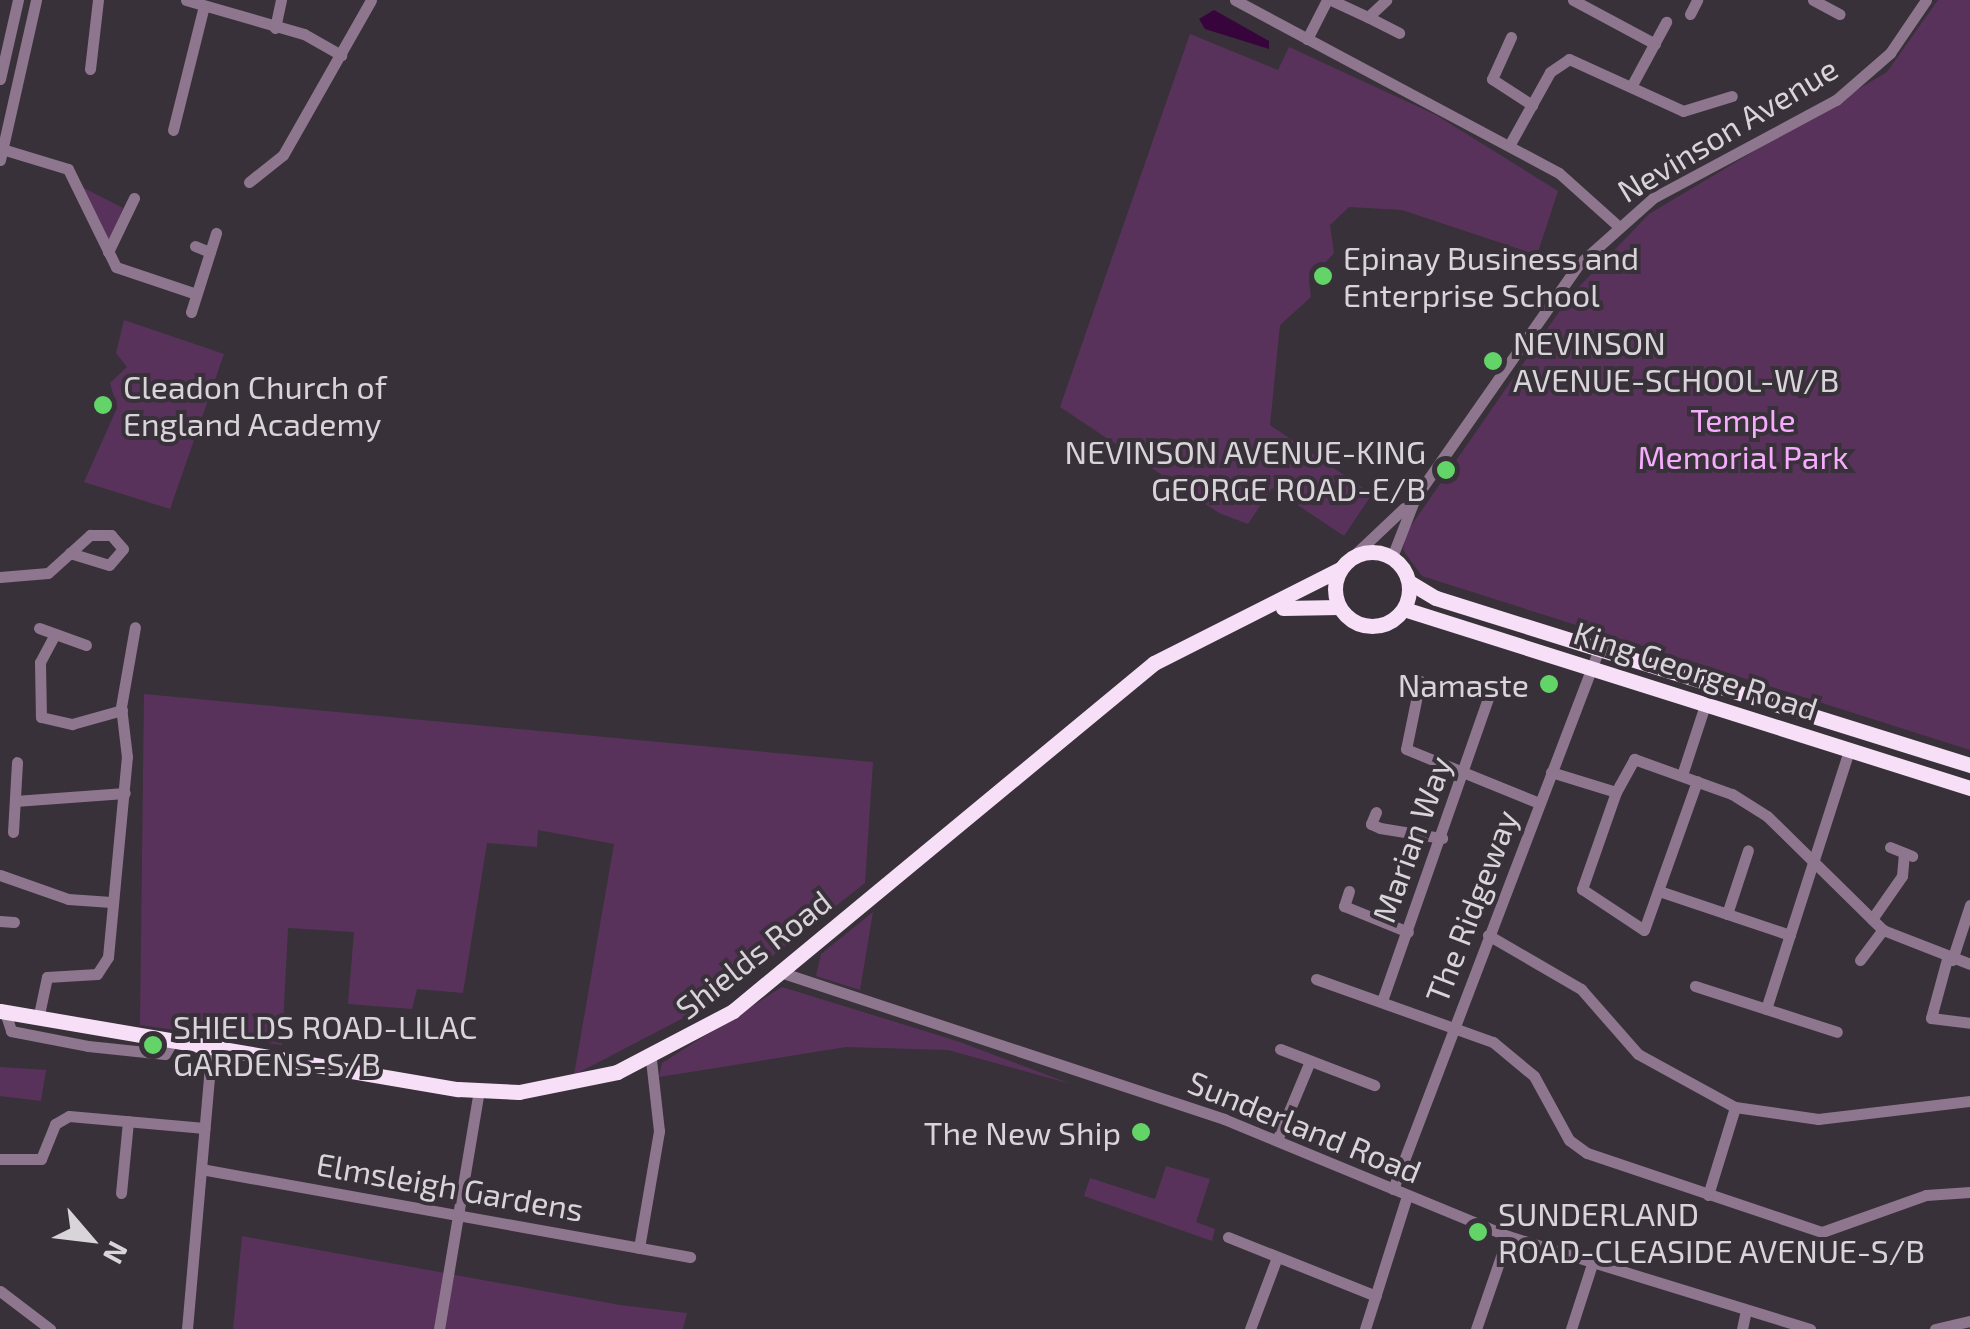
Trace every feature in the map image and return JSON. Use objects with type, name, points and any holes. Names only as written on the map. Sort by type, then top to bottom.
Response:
[{"type":"highway","points":[[1392,557],[1409,582],[1404,609],[1371,626],[1340,607],[1345,564],[1392,557]]},
{"type":"highway","name":"Shields Road","points":[[3,1012],[479,1090],[564,1086],[651,1060],[780,972],[1154,663],[1274,609],[1345,564]]},
{"type":"highway","name":"King George Road","points":[[1409,582],[1436,598],[1601,643],[1970,764]]},
{"type":"highway","name":"Shields Road","points":[[1274,609],[1340,607]]},
{"type":"highway","name":"King George Road","points":[[1404,609],[1593,665],[1970,788]]},
{"type":"highway","points":[[1850,748],[1857,728]]},
{"type":"street","points":[[0,79],[18,0]]},
{"type":"street","points":[[36,0],[1,154],[68,169],[108,252],[121,270],[196,294]]},
{"type":"street","points":[[90,68],[98,0]]},
{"type":"street","points":[[186,0],[203,10],[275,28],[341,55]]},
{"type":"street","points":[[275,28],[281,0]]},
{"type":"street","points":[[249,182],[283,155],[370,0]]},
{"type":"street","points":[[1235,0],[1510,144],[1618,226]]},
{"type":"street","points":[[1307,39],[1329,0],[1399,33]]},
{"type":"street","points":[[1368,17],[1386,0]]},
{"type":"street","points":[[1573,0],[1655,44]]},
{"type":"street","points":[[1690,14],[1697,0]]},
{"type":"street","points":[[1813,0],[1839,14]]},
{"type":"street","name":"Nevinson Avenue","points":[[1345,564],[1415,498],[1555,291],[1618,226],[1680,181],[1836,100],[1890,53],[1926,0]]},
{"type":"street","points":[[173,130],[203,10]]},
{"type":"street","points":[[1632,85],[1666,22]]},
{"type":"street","points":[[1511,37],[1492,79],[1532,105]]},
{"type":"street","points":[[1510,144],[1532,105],[1569,59],[1683,111],[1732,96]]},
{"type":"street","points":[[108,252],[134,198]]},
{"type":"street","points":[[191,312],[216,234]]},
{"type":"street","points":[[195,246],[210,252]]},
{"type":"street","name":"Nevinson Avenue","points":[[1392,557],[1415,498]]},
{"type":"street","points":[[0,578],[48,573],[70,553]]},
{"type":"street","points":[[38,1019],[46,977],[104,966],[125,793],[122,710],[135,627]]},
{"type":"street","points":[[39,628],[86,645]]},
{"type":"street","points":[[55,634],[40,662],[41,717],[72,724],[122,710]]},
{"type":"street","name":"The Ridgeway","points":[[1393,1188],[1601,643]]},
{"type":"street","points":[[1420,682],[1406,749],[1539,803]]},
{"type":"street","name":"Marian Way","points":[[1383,998],[1465,773],[1488,698]]},
{"type":"street","points":[[1682,775],[1706,702]]},
{"type":"street","points":[[1766,1008],[1850,748]]},
{"type":"street","points":[[1697,781],[1651,924],[1635,931],[1582,889],[1616,792],[1634,759],[1697,781],[1766,816],[1883,930],[1970,964]]},
{"type":"street","points":[[13,832],[18,762]]},
{"type":"street","points":[[1551,772],[1616,792]]},
{"type":"street","points":[[15,801],[125,793]]},
{"type":"street","points":[[1376,812],[1371,824],[1380,828],[1442,838]]},
{"type":"street","points":[[1524,844],[1539,849]]},
{"type":"street","points":[[1872,919],[1902,876],[1908,854],[1890,847]]},
{"type":"street","points":[[1727,914],[1748,850]]},
{"type":"street","points":[[0,874],[68,899],[112,902]]},
{"type":"street","points":[[1349,890],[1344,906],[1408,932]]},
{"type":"street","points":[[1662,892],[1790,935]]},
{"type":"street","points":[[1970,906],[1931,1018],[1970,1023]]},
{"type":"street","points":[[0,921],[14,922]]},
{"type":"street","points":[[1877,967],[1857,959],[1883,930]]},
{"type":"street","points":[[1488,934],[1581,989],[1638,1054],[1736,1107],[1818,1119],[1970,1101]]},
{"type":"street","name":"Sunderland Road","points":[[780,972],[1277,1140],[1508,1236],[1810,1329]]},
{"type":"street","points":[[1316,979],[1350,997],[1383,998],[1456,1024],[1515,1057],[1586,1153],[1708,1195],[1837,1233],[1926,1195],[1970,1192]]},
{"type":"street","points":[[1695,986],[1837,1032]]},
{"type":"street","points":[[3,1012],[11,1031],[88,1046],[165,1054],[173,1040]]},
{"type":"street","points":[[186,1329],[212,1045]]},
{"type":"street","points":[[1280,1049],[1374,1085]]},
{"type":"street","points":[[639,1248],[659,1132],[651,1060]]},
{"type":"street","points":[[1277,1140],[1310,1061]]},
{"type":"street","points":[[439,1329],[479,1090]]},
{"type":"street","points":[[1708,1195],[1736,1107]]},
{"type":"street","points":[[0,1159],[40,1159],[61,1118],[204,1128]]},
{"type":"street","points":[[121,1193],[128,1121]]},
{"type":"street","name":"Elmsleigh Gardens","points":[[201,1169],[690,1257]]},
{"type":"street","points":[[1365,1329],[1407,1196]]},
{"type":"street","points":[[1476,1329],[1508,1236]]},
{"type":"street","points":[[1228,1238],[1376,1296]]},
{"type":"street","points":[[1250,1329],[1278,1257]]},
{"type":"street","points":[[1571,1329],[1592,1264]]},
{"type":"street","points":[[0,1291],[50,1329]]},
{"type":"street","points":[[1742,1329],[1746,1310]]},
{"type":"street","points":[[1935,1329],[1970,1321]]},
{"type":"green space","name":"Temple Memorial Park","points":[[1938,0],[1970,0],[1970,750],[1422,576],[1403,550],[1406,533],[1570,296],[1649,214],[1887,72]]},
{"type":"green space","name":"Epinay Business and Enterprise School","points":[[1190,34],[1278,70],[1289,47],[1436,115],[1558,191],[1537,255],[1402,210],[1349,207],[1330,225],[1334,253],[1309,281],[1311,297],[1280,325],[1270,425],[1372,494],[1344,536],[1272,488],[1248,524],[1219,513],[1060,407]]},
{"type":"green space","points":[[80,186],[123,208],[109,242]]},
{"type":"green space","points":[[124,320],[224,354],[170,509],[84,482],[117,408],[110,383],[127,367],[116,353]]},
{"type":"green space","points":[[144,694],[873,762],[865,883],[714,1002],[574,1075],[614,844],[538,830],[537,847],[487,843],[463,993],[417,989],[412,1009],[348,1004],[354,932],[288,928],[282,1045],[140,1025]]},
{"type":"green space","points":[[873,912],[860,990],[816,976],[821,954]]},
{"type":"green space","points":[[782,987],[957,1041],[1071,1084],[948,1050],[846,1047],[659,1077],[662,1063]]},
{"type":"green space","points":[[0,1067],[46,1070],[41,1101],[0,1096]]},
{"type":"green space","points":[[1166,1166],[1210,1179],[1196,1222],[1215,1229],[1212,1241],[1084,1196],[1090,1178],[1155,1199]]},
{"type":"green space","points":[[242,1236],[620,1305],[687,1313],[683,1329],[233,1329]]},
{"type":"shaded area","points":[[1214,10],[1269,41],[1269,49],[1205,29],[1199,19]]},
{"type":"place","name":"Epinay Business and Enterprise School","points":[[1323,276]]},
{"type":"place","name":"NEVINSON AVENUE-SCHOOL-W/B","points":[[1493,361]]},
{"type":"place","name":"Cleadon Church of England Academy","points":[[103,405]]},
{"type":"place","name":"NEVINSON AVENUE-KING GEORGE ROAD-E/B","points":[[1446,470]]},
{"type":"place","name":"Namaste","points":[[1549,684]]},
{"type":"place","name":"SHIELDS ROAD-LILAC GARDENS-S/B","points":[[153,1045]]},
{"type":"place","name":"The New Ship","points":[[1141,1132]]},
{"type":"place","name":"SUNDERLAND ROAD-CLEASIDE AVENUE-S/B","points":[[1478,1232]]}]
